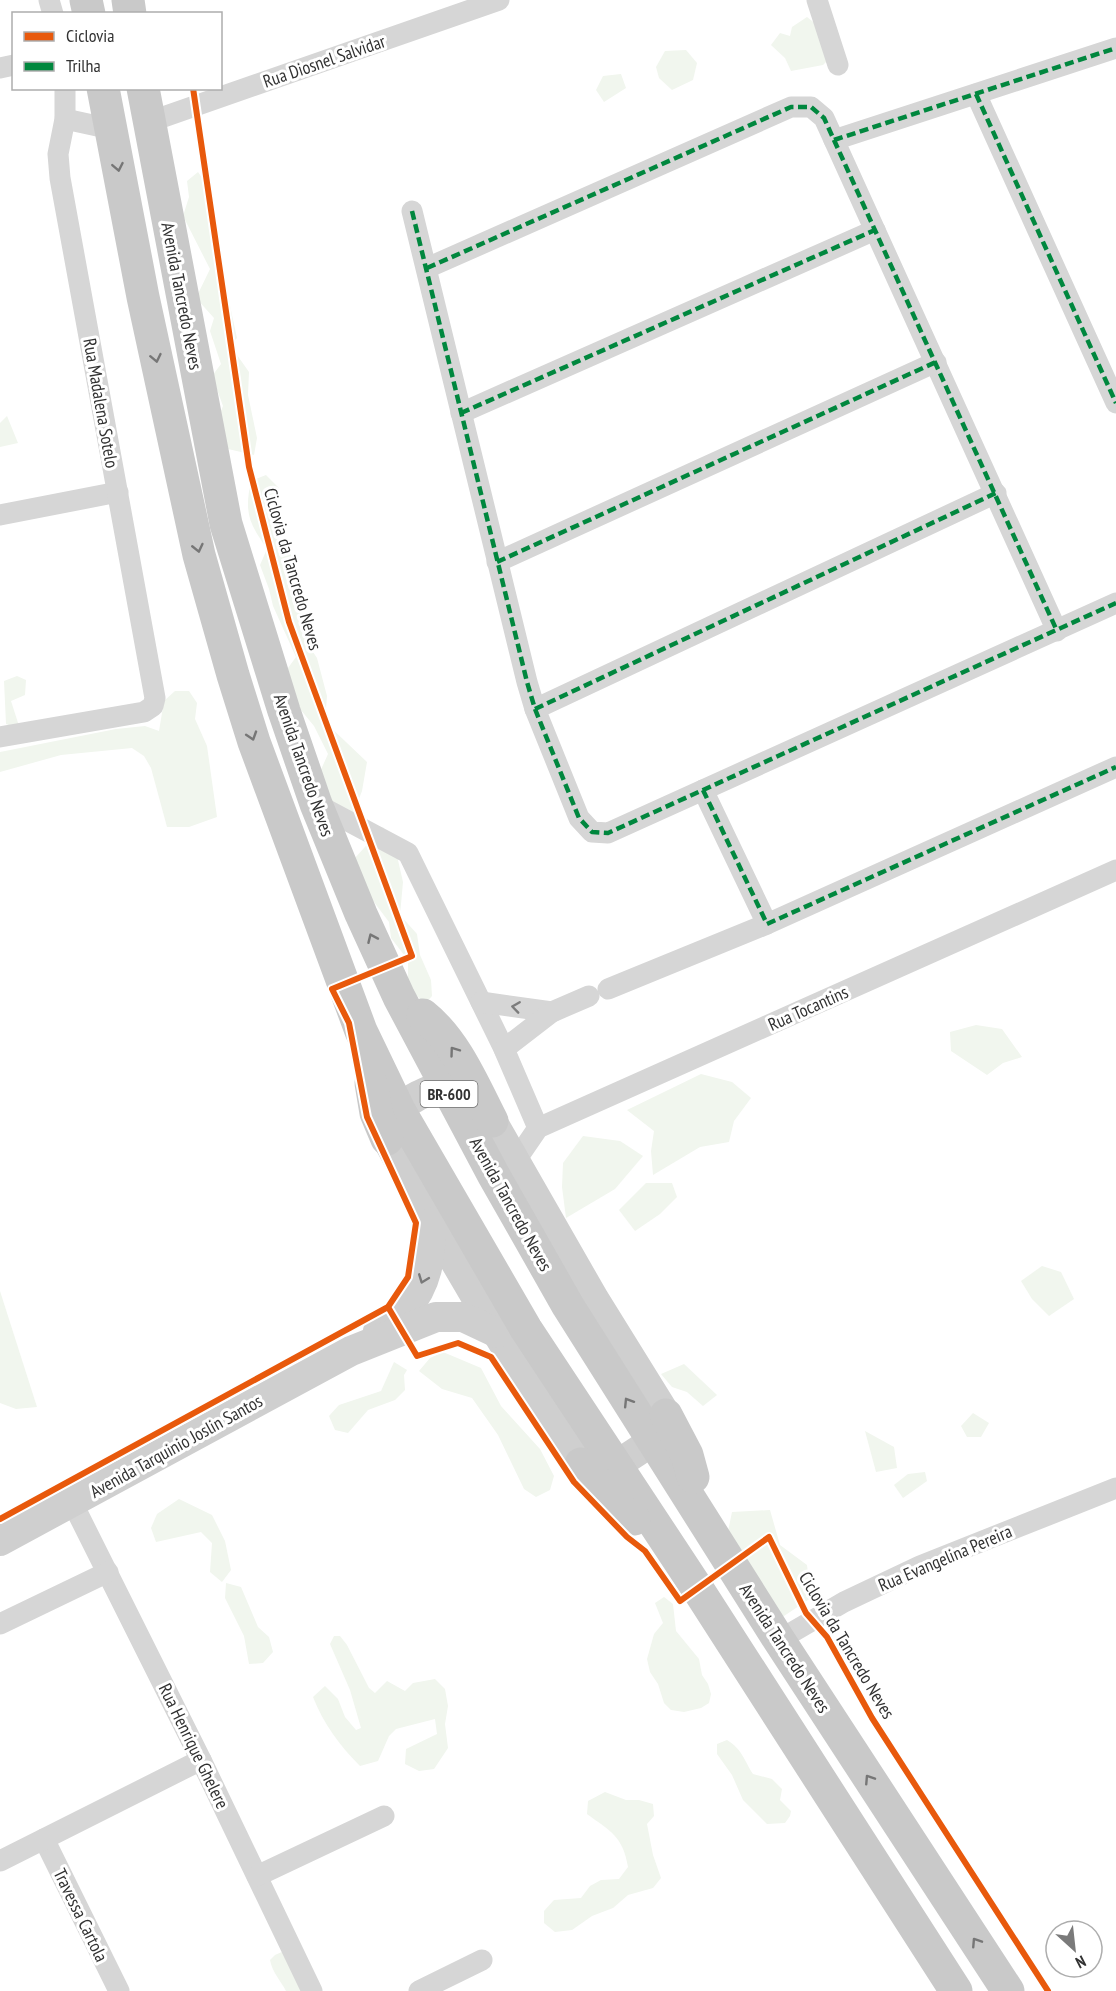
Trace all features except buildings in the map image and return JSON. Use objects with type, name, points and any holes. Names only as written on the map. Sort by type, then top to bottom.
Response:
[{"type":"main road","name":"Avenida Tancredo Neves","points":[[103,90],[143,297],[199,555],[254,742],[393,1124],[615,1466],[667,1542],[951,1989]]},
{"type":"main road","name":"Avenida Tancredo Neves","points":[[143,90],[226,524],[284,711],[316,804],[361,914],[399,997],[444,1084],[568,1306],[659,1428],[687,1455],[706,1522],[779,1640],[1008,1991]]},
{"type":"main road","points":[[399,997],[434,1023],[462,1063],[514,1163],[594,1299],[659,1428],[615,1466],[591,1467],[581,1464]]},
{"type":"main road","points":[[492,1121],[475,1104],[444,1084],[417,1096],[393,1124],[432,1222],[560,1436],[581,1464],[624,1512],[667,1542]]},
{"type":"main road","name":"Avenida Tarquinio Joslin Santos","points":[[351,1351],[404,1312],[424,1283],[430,1256],[432,1222]]},
{"type":"main road","name":"Avenida Tarquinio Joslin Santos","points":[[0,1541],[351,1351],[436,1317],[464,1317],[497,1334]]},
{"type":"street","name":"Rua Diosnel Salvidar","points":[[149,122],[499,0]]},
{"type":"street","points":[[817,0],[838,65]]},
{"type":"street","points":[[834,140],[1115,51]]},
{"type":"street","name":"Rua Madalena Sotelo","points":[[0,738],[144,712],[153,706],[155,698],[60,178],[58,154],[65,119],[65,90]]},
{"type":"street","points":[[976,94],[1116,403]]},
{"type":"street","points":[[427,268],[791,106],[811,107],[824,118],[1057,631]]},
{"type":"street","points":[[65,119],[111,129]]},
{"type":"street","points":[[412,211],[535,709],[579,818],[592,832],[608,833],[1116,603]]},
{"type":"street","points":[[461,413],[875,230]]},
{"type":"street","points":[[497,562],[936,362]]},
{"type":"street","points":[[0,515],[118,492]]},
{"type":"street","points":[[535,709],[996,493]]},
{"type":"street","points":[[504,1049],[552,1012],[767,924],[1116,767]]},
{"type":"street","points":[[703,790],[767,924]]},
{"type":"street","points":[[316,804],[408,853],[504,1049],[538,1128],[514,1163]]},
{"type":"street","name":"Rua Tocantins","points":[[538,1128],[1116,870]]},
{"type":"street","points":[[481,1002],[552,1012]]},
{"type":"street","name":"Rua Evangelina Pereira","points":[[779,1640],[844,1602],[920,1566],[1116,1488]]},
{"type":"street","name":"Rua Henrique Ghelere","points":[[72,1502],[201,1760],[312,1991]]},
{"type":"street","points":[[0,1624],[108,1572]]},
{"type":"street","points":[[0,1861],[201,1760]]},
{"type":"street","points":[[257,1876],[384,1816]]},
{"type":"street","name":"Travessa Cartola","points":[[44,1839],[119,1991]]},
{"type":"street","points":[[419,1991],[482,1960]]},
{"type":"shaded area","points":[[807,17],[817,25],[831,57],[823,65],[791,71],[785,58],[771,45],[780,33],[790,36],[792,27]]},
{"type":"shaded area","points":[[686,50],[697,63],[693,80],[672,90],[659,78],[656,67],[665,51]]},
{"type":"shaded area","points":[[621,74],[626,88],[604,102],[596,90],[603,76]]},
{"type":"shaded area","points":[[198,172],[214,195],[216,248],[224,274],[223,288],[230,306],[237,338],[230,345],[249,372],[248,395],[257,438],[254,455],[228,449],[219,416],[223,406],[212,376],[221,364],[210,331],[214,318],[196,298],[210,269],[183,216],[189,197],[187,181]]},
{"type":"shaded area","points":[[7,416],[18,443],[0,447],[0,423]]},
{"type":"shaded area","points":[[266,475],[279,488],[277,538],[293,555],[291,579],[293,594],[302,615],[305,640],[317,658],[327,696],[325,722],[367,762],[362,791],[352,817],[323,801],[319,774],[328,754],[314,726],[291,698],[288,668],[296,657],[273,606],[260,565],[267,549],[252,524],[248,510],[251,481]]},
{"type":"shaded area","points":[[17,676],[26,680],[25,695],[11,701],[20,729],[6,724],[4,681]]},
{"type":"shaded area","points":[[175,691],[189,691],[197,703],[195,719],[207,746],[217,817],[189,827],[167,827],[151,768],[144,756],[132,748],[61,755],[0,772],[0,752],[116,729],[145,726],[159,731],[164,701]]},
{"type":"shaded area","points":[[383,827],[395,847],[403,882],[400,915],[417,934],[420,955],[431,980],[432,996],[425,1004],[408,987],[408,960],[391,938],[389,922],[371,898],[355,858]]},
{"type":"shaded area","points":[[976,1025],[1002,1029],[1022,1057],[1003,1063],[987,1075],[951,1051],[950,1032]]},
{"type":"shaded area","points":[[701,1074],[732,1082],[751,1098],[734,1121],[729,1142],[700,1147],[653,1175],[651,1151],[654,1131],[627,1110]]},
{"type":"shaded area","points":[[583,1136],[620,1141],[643,1156],[615,1189],[566,1218],[562,1187],[563,1163]]},
{"type":"shaded area","points":[[646,1183],[672,1183],[677,1197],[660,1214],[635,1231],[619,1210]]},
{"type":"shaded area","points":[[1042,1266],[1061,1272],[1074,1299],[1049,1316],[1032,1299],[1021,1281]]},
{"type":"shaded area","points":[[0,1291],[37,1407],[16,1409],[0,1403]]},
{"type":"shaded area","points":[[443,1352],[481,1368],[501,1406],[540,1449],[554,1476],[550,1490],[536,1497],[524,1489],[498,1435],[472,1398],[442,1389],[419,1371],[430,1358]]},
{"type":"shaded area","points":[[394,1362],[407,1370],[404,1375],[405,1390],[395,1400],[368,1410],[348,1433],[335,1430],[329,1416],[339,1405],[381,1391]]},
{"type":"shaded area","points":[[684,1364],[717,1395],[703,1406],[687,1392],[672,1387],[661,1374]]},
{"type":"shaded area","points":[[973,1413],[989,1423],[981,1437],[967,1437],[961,1426]]},
{"type":"shaded area","points":[[865,1431],[894,1447],[897,1468],[876,1472]]},
{"type":"shaded area","points":[[925,1472],[927,1481],[903,1498],[894,1485],[908,1474]]},
{"type":"shaded area","points":[[179,1499],[212,1515],[225,1541],[231,1570],[222,1582],[210,1572],[212,1543],[201,1532],[156,1542],[151,1528],[157,1514]]},
{"type":"shaded area","points":[[770,1510],[780,1545],[807,1565],[811,1598],[781,1618],[726,1541],[732,1512]]},
{"type":"shaded area","points":[[226,1583],[241,1587],[258,1627],[269,1637],[273,1652],[263,1663],[249,1664],[244,1636],[225,1598]]},
{"type":"shaded area","points":[[664,1597],[673,1604],[676,1631],[699,1659],[702,1675],[708,1684],[711,1694],[709,1703],[701,1708],[684,1712],[671,1710],[664,1703],[658,1684],[650,1672],[647,1659],[654,1634],[663,1623],[655,1603]]},
{"type":"shaded area","points":[[334,1636],[340,1636],[347,1645],[369,1688],[375,1693],[387,1681],[405,1691],[413,1683],[435,1679],[445,1689],[448,1706],[445,1724],[448,1748],[434,1769],[419,1771],[405,1764],[406,1749],[437,1734],[435,1719],[396,1729],[389,1736],[378,1761],[360,1766],[339,1742],[327,1725],[313,1697],[325,1686],[338,1699],[345,1717],[356,1730],[361,1728],[350,1690],[330,1644]]},
{"type":"shaded area","points":[[727,1740],[739,1751],[753,1774],[772,1779],[782,1789],[780,1800],[791,1811],[785,1823],[767,1824],[743,1800],[732,1775],[717,1754],[717,1744]]},
{"type":"shaded area","points":[[605,1792],[626,1800],[639,1800],[653,1804],[654,1816],[647,1824],[653,1855],[661,1878],[653,1888],[628,1895],[613,1908],[592,1916],[572,1930],[555,1932],[544,1923],[544,1911],[554,1900],[581,1898],[590,1886],[601,1880],[619,1879],[628,1867],[619,1841],[609,1830],[587,1814],[588,1801]]},
{"type":"shaded area","points":[[284,1951],[308,1991],[286,1991],[277,1976],[270,1960]]},
{"type":"marked path","points":[[834,140],[1116,48]]},
{"type":"marked path","points":[[976,94],[1116,403]]},
{"type":"marked path","points":[[427,268],[791,107],[811,107],[824,118],[1057,631]]},
{"type":"marked path","points":[[412,211],[527,682],[535,709],[579,818],[592,832],[608,833],[1116,603]]},
{"type":"marked path","points":[[461,413],[875,230]]},
{"type":"marked path","points":[[497,562],[936,362]]},
{"type":"marked path","points":[[535,709],[996,493]]},
{"type":"marked path","points":[[703,790],[767,924],[1116,767]]},
{"type":"cycle path","name":"Ciclovia da Tancredo Neves","points":[[0,1519],[388,1307],[408,1277],[416,1223],[367,1117],[349,1023],[332,989],[412,956],[289,622],[249,467],[193,90]]},
{"type":"cycle path","name":"Ciclovia da Tancredo Neves","points":[[388,1307],[417,1356],[458,1343],[491,1357],[574,1482],[627,1537],[645,1551],[680,1601],[769,1537],[806,1613],[827,1637],[872,1718],[1048,1991]]}]
